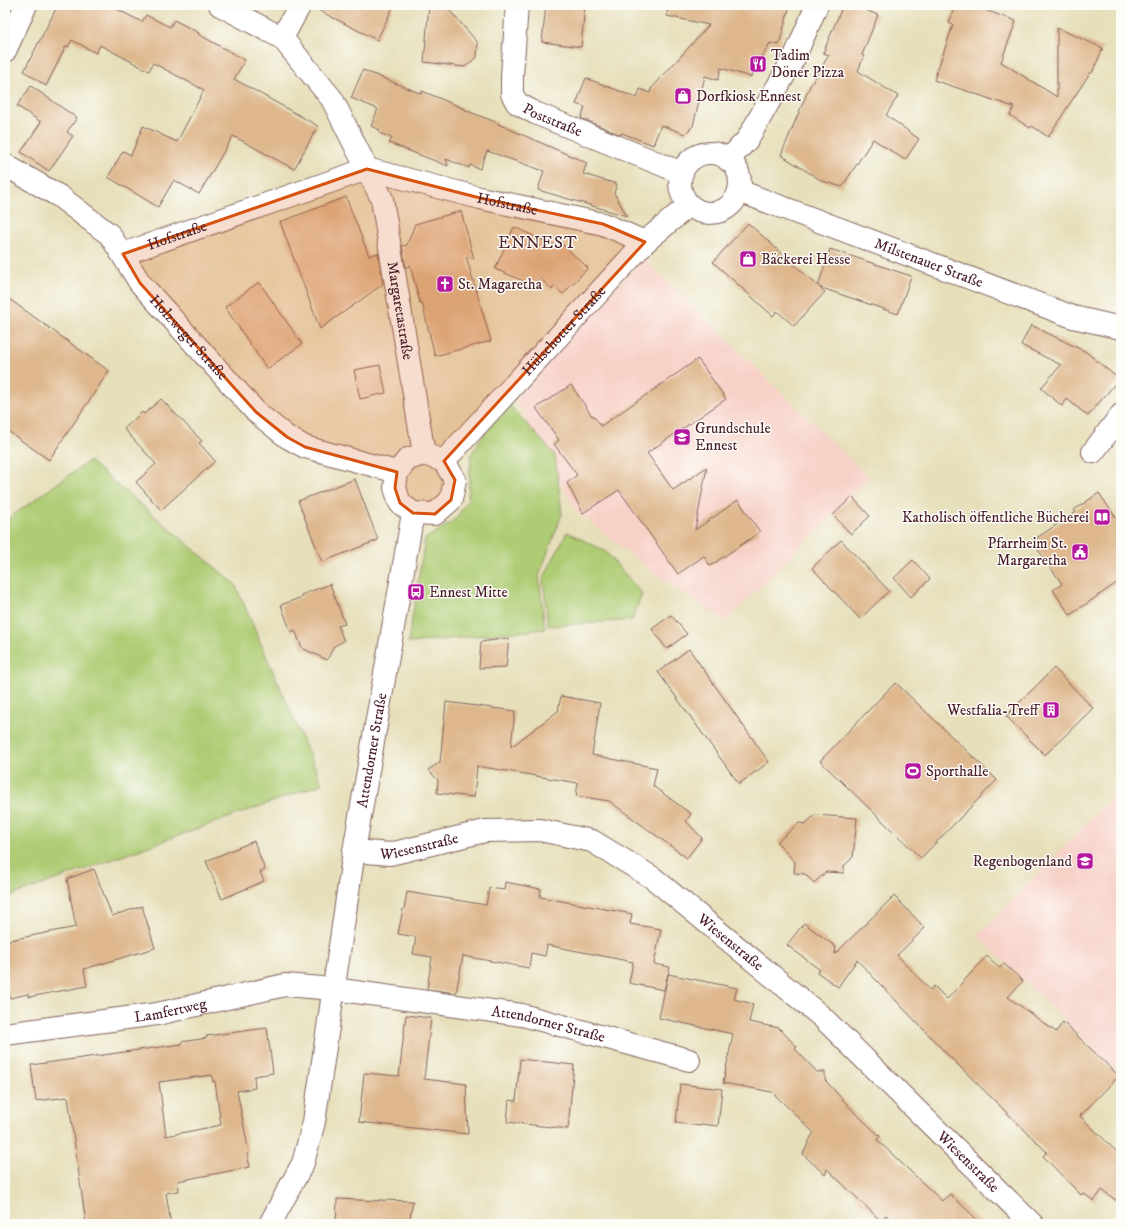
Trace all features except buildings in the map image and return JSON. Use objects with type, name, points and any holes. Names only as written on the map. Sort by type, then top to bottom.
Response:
[{"type":"street","points":[[5,51],[26,5]]},
{"type":"street","points":[[220,5],[282,38],[332,99],[367,169]]},
{"type":"street","points":[[282,38],[300,5]]},
{"type":"street","name":"Poststraße","points":[[517,5],[512,76],[512,94],[517,103],[535,113],[682,173]]},
{"type":"street","points":[[728,160],[747,140],[795,56],[817,5]]},
{"type":"street","points":[[711,153],[728,160],[736,169],[740,180],[739,191],[733,202],[724,210],[712,213],[700,212],[689,205],[683,196],[680,184],[682,173],[686,165],[693,158],[711,153]]},
{"type":"street","name":"Holzweger Straße","points":[[5,165],[59,196],[110,235],[145,289],[256,412],[287,437],[305,447],[397,472]]},
{"type":"street","name":"Hofstraße","points":[[122,254],[367,169],[480,198],[603,224],[645,242]]},
{"type":"street","name":"Margaretastraße","points":[[367,169],[382,199],[424,454]]},
{"type":"street","name":"Milstenauer Straße","points":[[739,191],[1073,317],[1121,328]]},
{"type":"street","name":"Hülschotter Straße","points":[[444,461],[645,242],[689,205]]},
{"type":"street","points":[[1093,452],[1121,415]]},
{"type":"street","points":[[424,454],[444,461],[455,480],[451,500],[434,514],[413,513],[400,503],[395,488],[397,472],[408,459],[424,454]]},
{"type":"street","name":"Attendorner Straße","points":[[270,1224],[303,1163],[314,1122],[354,851],[413,513]]},
{"type":"street","name":"Wiesenstraße","points":[[354,851],[390,854],[485,831],[540,830],[592,841],[653,878],[822,1017],[1032,1224]]},
{"type":"street","name":"Lamfertweg","points":[[5,1034],[157,1014],[285,985],[334,989]]},
{"type":"street","name":"Attendorner Straße","points":[[334,989],[522,1014],[689,1060]]},
{"type":"highlighted area","points":[[367,169],[480,198],[603,224],[645,242],[444,461],[455,480],[451,500],[435,514],[413,513],[400,503],[395,488],[397,472],[305,447],[287,437],[256,412],[140,283],[123,254]]},
{"type":"shaded area","name":"Grundschule Ennest","points":[[644,258],[869,478],[726,621],[662,579],[577,512],[513,396]]},
{"type":"shaded area","name":"Regenbogenland","points":[[1121,787],[1121,1075],[978,936]]},
{"type":"green space","points":[[505,400],[555,455],[562,514],[539,576],[545,629],[408,643],[425,539],[454,521],[468,500],[471,455]]},
{"type":"green space","points":[[89,461],[235,584],[322,784],[5,898],[5,521]]},
{"type":"green space","points":[[567,532],[605,551],[642,594],[632,620],[548,626],[543,579]]},
{"type":"place","name":"Tadim Döner Pizza","points":[[758,64]]},
{"type":"place","name":"Dorfkiosk Ennest","points":[[683,96]]},
{"type":"place","name":"Bäckerei Hesse","points":[[748,259]]},
{"type":"place","name":"St. Magaretha","points":[[445,284]]},
{"type":"place","name":"Grundschule Ennest","points":[[682,437]]},
{"type":"place","name":"Katholisch öffentliche Bücherei","points":[[1102,517]]},
{"type":"place","name":"Pfarrheim St. Margaretha","points":[[1080,552]]},
{"type":"place","name":"Ennest Mitte","points":[[416,592]]},
{"type":"place","name":"Westfalia-Treff","points":[[1051,710]]},
{"type":"place","name":"Sporthalle","points":[[913,771]]},
{"type":"place","name":"Regenbogenland","points":[[1085,861]]},
{"type":"district","name":"ENNEST","points":[[538,243]]}]
